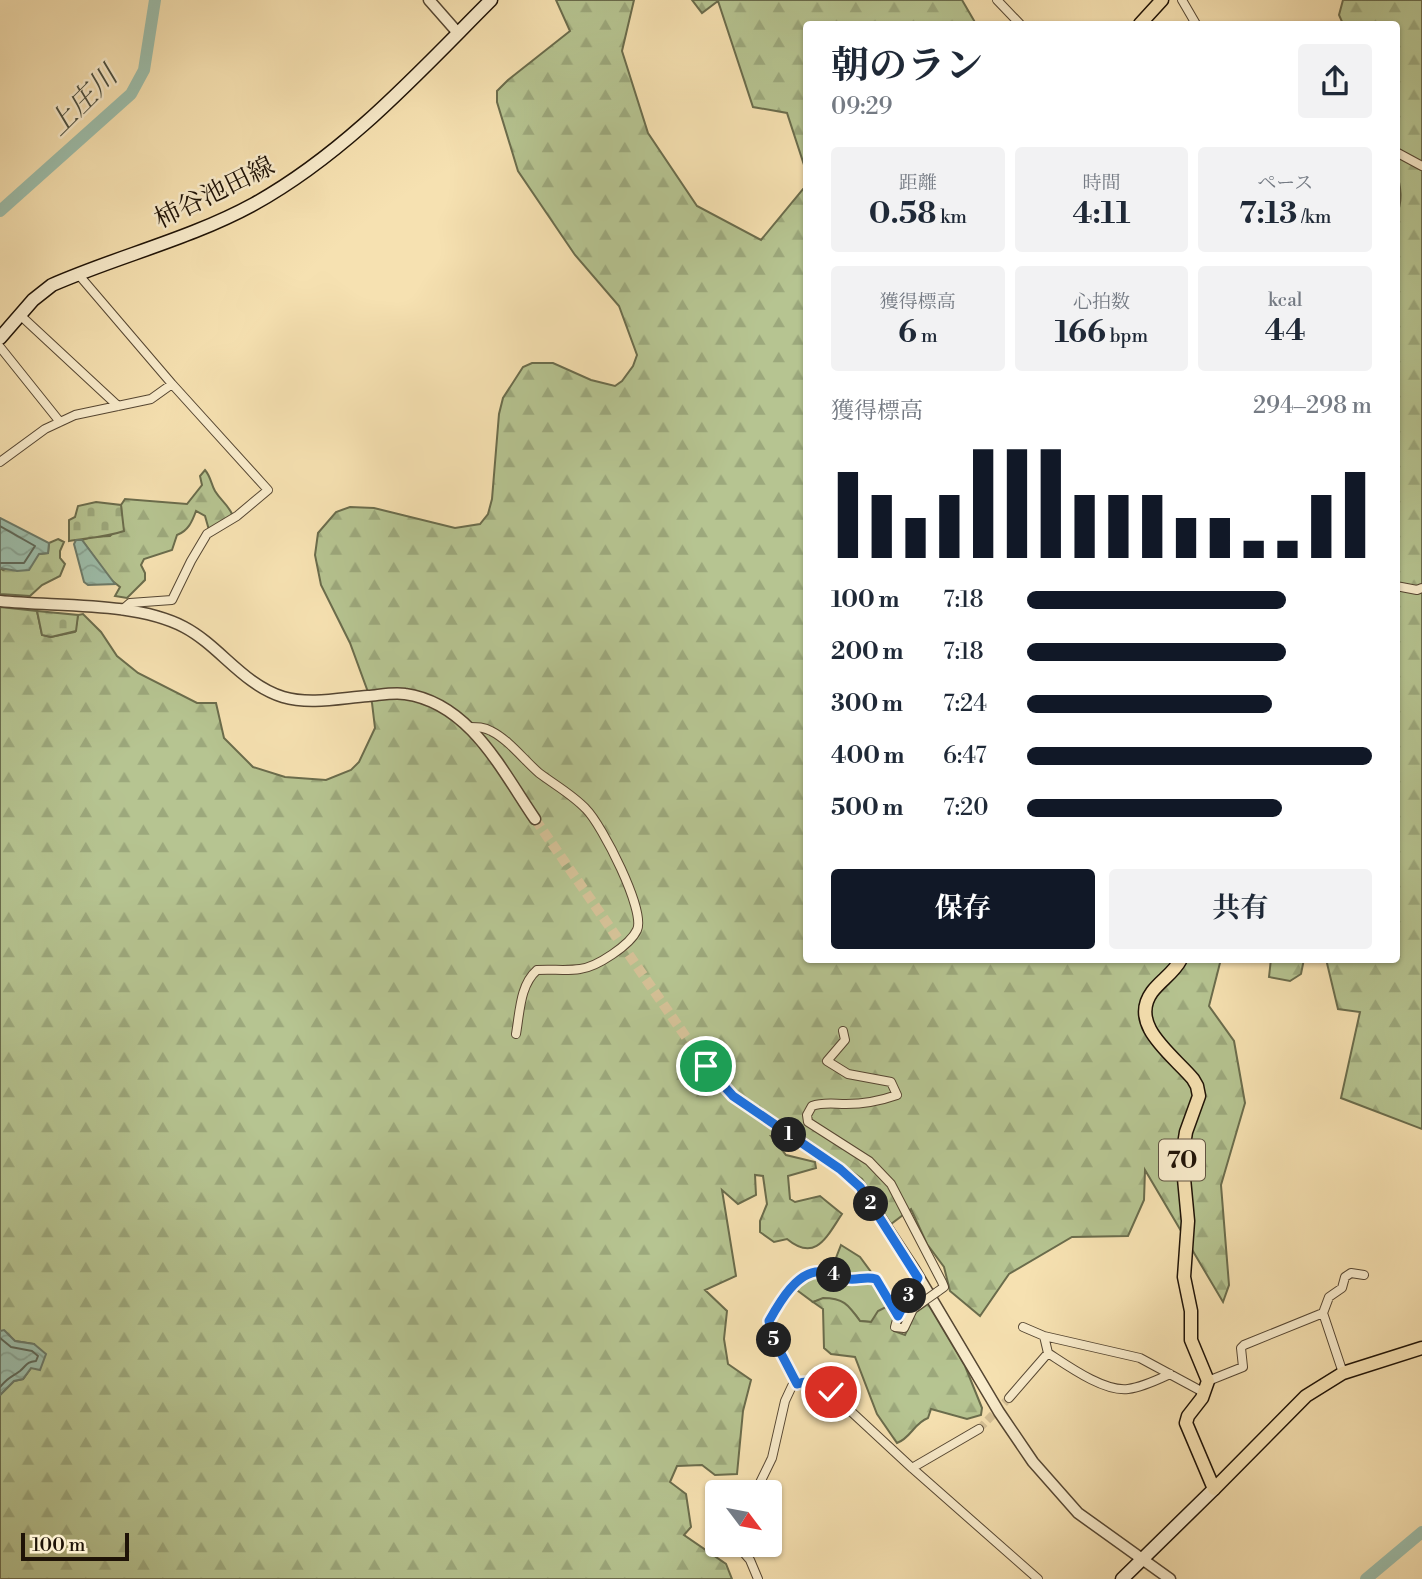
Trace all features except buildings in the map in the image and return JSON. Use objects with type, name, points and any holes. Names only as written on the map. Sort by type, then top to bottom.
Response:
[{"type":"main road","name":"柿谷池田線","points":[[0,338],[33,300],[52,285],[205,227],[254,204],[319,162],[360,127],[491,0]]},
{"type":"main road","points":[[1143,21],[1162,0]]},
{"type":"main road","name":"70","points":[[1178,963],[1147,999],[1143,1016],[1147,1028],[1198,1086],[1199,1096],[1186,1132],[1182,1157],[1188,1220],[1184,1277],[1191,1311],[1191,1340],[1205,1387]]},
{"type":"main road","points":[[1122,1579],[1306,1396],[1343,1373],[1422,1348]]},
{"type":"main road","points":[[1205,1387],[1202,1398],[1186,1423],[1214,1489]]},
{"type":"street","points":[[429,0],[458,33]]},
{"type":"street","points":[[997,0],[1017,21]]},
{"type":"street","points":[[1182,0],[1194,21]]},
{"type":"street","points":[[1400,154],[1422,166]]},
{"type":"street","points":[[78,274],[268,490],[237,516],[207,534],[172,600],[130,603],[122,610]]},
{"type":"street","points":[[20,315],[117,406]]},
{"type":"street","points":[[0,347],[60,422]]},
{"type":"street","points":[[0,462],[45,429],[75,415],[152,398],[172,384]]},
{"type":"street","points":[[1400,587],[1422,589]]},
{"type":"street","points":[[0,601],[122,610],[157,616],[184,627],[250,681],[284,697],[302,701],[404,693],[429,701],[453,713],[470,727],[535,819]]},
{"type":"street","points":[[470,727],[488,729],[500,736],[541,774],[587,809],[610,845],[627,883],[639,920],[638,929],[628,943],[590,966],[581,969],[537,970],[528,978],[516,1034]]},
{"type":"street","points":[[844,1031],[845,1040],[827,1061],[848,1074],[891,1082],[897,1095],[880,1101],[821,1103],[812,1106],[807,1115],[808,1122],[869,1161],[891,1184],[942,1282],[944,1287],[913,1309],[904,1328],[895,1327],[918,1278]]},
{"type":"street","points":[[706,1066],[733,1096],[840,1169],[860,1187],[999,1412],[1033,1462],[1079,1513],[1170,1579]]},
{"type":"street","points":[[797,1384],[772,1336],[769,1321],[789,1288],[809,1274],[821,1271],[844,1278],[866,1276],[876,1279],[898,1316]]},
{"type":"street","points":[[1343,1373],[1323,1313],[1329,1297],[1342,1288],[1345,1277],[1351,1273],[1364,1275]]},
{"type":"street","points":[[1023,1327],[1044,1336],[1140,1358],[1170,1374],[1205,1387],[1242,1367],[1244,1363],[1241,1348],[1244,1345],[1323,1313]]},
{"type":"street","points":[[1044,1336],[1048,1353],[1077,1371],[1115,1389],[1148,1384],[1170,1374]]},
{"type":"street","points":[[1009,1398],[1048,1353]]},
{"type":"street","points":[[761,1480],[772,1458],[785,1401],[792,1386],[803,1382],[817,1383],[1038,1579]]},
{"type":"street","points":[[912,1468],[979,1429]]},
{"type":"street","points":[[747,1558],[758,1579]]},
{"type":"green space","points":[[556,0],[634,0],[622,51],[648,133],[697,206],[761,240],[803,189],[803,963],[1220,963],[1209,1006],[1234,1041],[1245,1103],[1221,1185],[1229,1285],[1223,1302],[1145,1170],[1144,1200],[1128,1236],[1072,1237],[1009,1274],[980,1316],[950,1291],[944,1267],[927,1244],[911,1209],[891,1224],[862,1179],[804,1137],[771,1136],[786,1155],[815,1162],[816,1168],[788,1176],[790,1199],[795,1202],[820,1196],[842,1214],[826,1238],[813,1247],[797,1246],[787,1239],[774,1242],[760,1232],[760,1221],[767,1204],[763,1176],[755,1175],[756,1195],[738,1204],[722,1190],[736,1276],[705,1290],[727,1311],[724,1339],[728,1364],[751,1380],[743,1411],[737,1474],[715,1475],[702,1465],[677,1466],[670,1482],[686,1494],[691,1527],[684,1535],[705,1550],[705,1558],[717,1558],[726,1564],[732,1579],[0,1579],[0,1395],[14,1381],[23,1379],[31,1368],[34,1344],[15,1341],[4,1331],[0,1331],[0,607],[37,611],[42,635],[51,637],[75,632],[78,615],[83,614],[101,632],[117,656],[138,673],[197,703],[216,703],[224,738],[253,767],[285,777],[326,780],[351,770],[359,762],[375,728],[372,703],[350,643],[321,585],[315,555],[318,533],[336,512],[350,507],[374,508],[455,528],[480,524],[488,514],[492,499],[499,414],[503,398],[523,367],[532,363],[553,363],[591,380],[615,386],[633,366],[637,355],[619,306],[575,255],[518,171],[497,102],[497,91],[570,31]]},
{"type":"green space","points":[[692,0],[962,0],[974,21],[803,21],[803,162],[787,113],[753,107],[718,1],[702,13]]},
{"type":"green space","points":[[1343,0],[1422,0],[1422,1129],[1341,1098],[1360,1012],[1338,1009],[1327,963],[1400,963],[1400,21],[1342,21],[1339,15]]},
{"type":"green space","points":[[205,470],[215,491],[233,516],[209,530],[205,516],[196,511],[189,526],[177,535],[172,550],[144,559],[141,565],[145,580],[127,598],[115,596],[120,587],[110,579],[82,540],[110,536],[122,524],[121,505],[125,499],[187,504],[202,485],[200,476]]},
{"type":"green space","points":[[96,502],[121,505],[124,531],[69,541],[69,520],[75,517],[78,506]]},
{"type":"green space","points":[[58,539],[64,542],[60,558],[65,564],[60,576],[42,585],[30,596],[0,594],[0,568],[3,570],[39,554],[48,553],[49,543]]},
{"type":"green space","points":[[37,611],[78,615],[76,631],[51,637],[42,635]]},
{"type":"green space","points":[[1271,963],[1303,963],[1301,974],[1290,981],[1269,977]]},
{"type":"green space","points":[[841,1245],[860,1257],[894,1303],[886,1307],[872,1322],[860,1321],[839,1303],[827,1300],[813,1302],[794,1288],[812,1275],[832,1268]]},
{"type":"green space","points":[[823,1298],[844,1303],[860,1321],[871,1322],[878,1311],[886,1307],[893,1313],[894,1331],[905,1335],[915,1313],[928,1304],[965,1366],[982,1408],[981,1415],[967,1419],[931,1409],[928,1418],[897,1443],[877,1414],[855,1357],[831,1354],[824,1348],[823,1309],[813,1302]]},
{"type":"water","points":[[0,518],[49,543],[48,553],[39,554],[29,570],[0,568]]},
{"type":"water","points":[[76,540],[82,540],[115,584],[88,585],[84,582],[74,544]]},
{"type":"water","points":[[4,1330],[15,1341],[34,1344],[46,1354],[40,1370],[31,1368],[23,1379],[14,1381],[0,1395],[0,1331]]},
{"type":"waterway","name":"上庄川","points":[[0,211],[131,94],[144,70],[155,0]]},
{"type":"waterway","points":[[1366,1579],[1422,1532]]},
{"type":"tunnel","points":[[535,819],[706,1066]]},
{"type":"tunnel","points":[[979,1429],[1009,1398]]},
{"type":"route","points":[[706,1066],[733,1096],[840,1169],[860,1187],[918,1278],[898,1316],[876,1279],[866,1276],[844,1278],[821,1271],[809,1274],[789,1288],[769,1321],[772,1336],[797,1384],[817,1383],[831,1392]]}]
